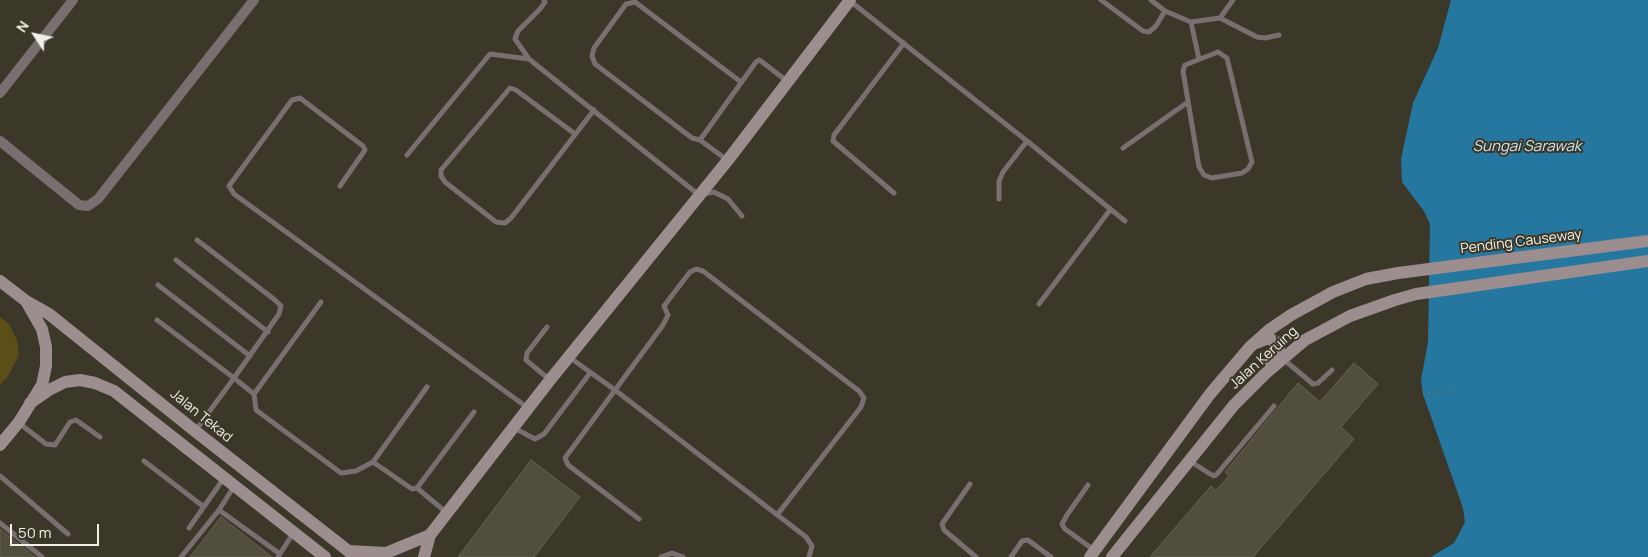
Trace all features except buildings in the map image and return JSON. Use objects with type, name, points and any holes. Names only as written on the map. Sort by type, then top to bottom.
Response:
[{"type":"street","points":[[0,93],[73,0]]},
{"type":"street","points":[[0,141],[79,205],[88,206],[98,199],[254,0]]},
{"type":"street","points":[[424,557],[430,535],[550,380],[728,160],[850,1]]},
{"type":"street","name":"Pending Causeway","points":[[1398,273],[1648,241]]},
{"type":"street","name":"Jalan Keruing","points":[[1112,557],[1234,405],[1282,358],[1305,340],[1350,316],[1416,294],[1648,260]]},
{"type":"street","name":"Jalan Keruing","points":[[1092,554],[1204,401],[1250,347],[1269,330],[1291,315],[1333,292],[1366,280],[1398,273]]},
{"type":"street","points":[[0,281],[26,301],[42,329],[46,347],[46,366],[42,385],[19,422],[0,445]]},
{"type":"street","name":"Jalan Tekad","points":[[26,301],[49,314],[352,554]]},
{"type":"street","points":[[1250,347],[1259,341],[1269,338],[1279,345],[1278,353],[1265,374]]},
{"type":"street","points":[[30,403],[65,382],[80,380],[95,383],[114,391],[325,557]]},
{"type":"street","points":[[352,554],[386,553],[430,535]]},
{"type":"lane","points":[[545,0],[540,9],[518,31],[515,39],[529,59],[699,195],[714,192],[728,199],[742,216]]},
{"type":"lane","points":[[1101,0],[1143,32],[1149,32],[1156,26],[1165,11]]},
{"type":"lane","points":[[1150,0],[1165,11],[1191,22],[1220,18],[1257,37],[1265,38],[1279,35]]},
{"type":"lane","points":[[1220,18],[1234,0]]},
{"type":"lane","points":[[850,1],[1027,140],[1125,221]]},
{"type":"lane","points":[[728,160],[700,140],[692,138],[595,64],[592,56],[594,48],[626,4],[635,2],[741,82]]},
{"type":"lane","points":[[1191,22],[1199,58]]},
{"type":"lane","points":[[894,194],[833,141],[834,135],[904,43]]},
{"type":"lane","points":[[1218,52],[1227,58],[1252,162],[1248,169],[1242,173],[1212,178],[1204,175],[1199,167],[1188,102],[1183,71],[1186,65],[1199,58],[1218,52]]},
{"type":"lane","points":[[407,155],[490,54],[529,59]]},
{"type":"lane","points":[[700,140],[759,60],[788,82]]},
{"type":"lane","points":[[575,134],[516,90],[510,88],[442,170],[441,176],[445,182],[496,222],[505,223],[511,218],[594,110]]},
{"type":"lane","points":[[340,186],[365,150],[363,146],[300,98],[292,100],[229,186],[234,194],[528,409]]},
{"type":"lane","points":[[1123,148],[1188,102]]},
{"type":"lane","points":[[999,199],[999,181],[1003,172],[1027,140]]},
{"type":"lane","points":[[1039,304],[1110,210]]},
{"type":"lane","points":[[195,431],[268,332],[282,306],[197,240]]},
{"type":"lane","points":[[176,260],[268,332]]},
{"type":"lane","points":[[639,519],[568,465],[565,458],[663,325],[668,315],[664,306],[690,272],[696,269],[703,271],[859,391],[864,398],[861,407],[777,515]]},
{"type":"lane","points":[[158,285],[250,356]]},
{"type":"lane","points":[[321,302],[254,394],[256,410],[341,473],[356,472],[373,462],[427,387]]},
{"type":"lane","points":[[157,320],[254,394]]},
{"type":"lane","points":[[547,327],[527,353],[526,360],[550,380]]},
{"type":"lane","points":[[569,357],[615,390],[806,537],[812,546],[809,557]]},
{"type":"lane","points":[[1282,358],[1313,384],[1318,383],[1332,370]]},
{"type":"lane","points":[[514,428],[535,439],[544,434],[590,373]]},
{"type":"lane","points":[[1190,460],[1214,476],[1274,406]]},
{"type":"lane","points":[[417,488],[474,412]]},
{"type":"lane","points":[[19,422],[46,444],[55,444],[70,422],[76,420],[100,437]]},
{"type":"lane","points":[[144,461],[204,507]]},
{"type":"lane","points":[[373,462],[412,489],[417,488],[447,513]]},
{"type":"lane","points":[[0,476],[68,534]]},
{"type":"lane","points":[[189,528],[224,477]]},
{"type":"lane","points":[[970,484],[942,524],[944,530],[976,557]]},
{"type":"lane","points":[[181,557],[235,485]]},
{"type":"lane","points":[[1088,485],[1062,524],[1092,554]]},
{"type":"lane","points":[[218,510],[279,555],[294,532]]},
{"type":"lane","points":[[0,523],[42,557]]},
{"type":"lane","points":[[1011,557],[1022,541],[1028,540],[1051,557]]},
{"type":"lane","points":[[661,557],[672,553],[683,557]]},
{"type":"path","points":[[1423,394],[1454,389]]},
{"type":"shaded area","points":[[0,317],[9,324],[17,340],[19,355],[8,376],[0,385]]},
{"type":"water","name":"Sungai Sarawak","points":[[1451,0],[1648,0],[1648,557],[1431,557],[1454,543],[1465,522],[1463,508],[1423,394],[1421,380],[1428,342],[1430,224],[1424,211],[1402,182],[1401,159],[1413,103],[1438,48]]}]
